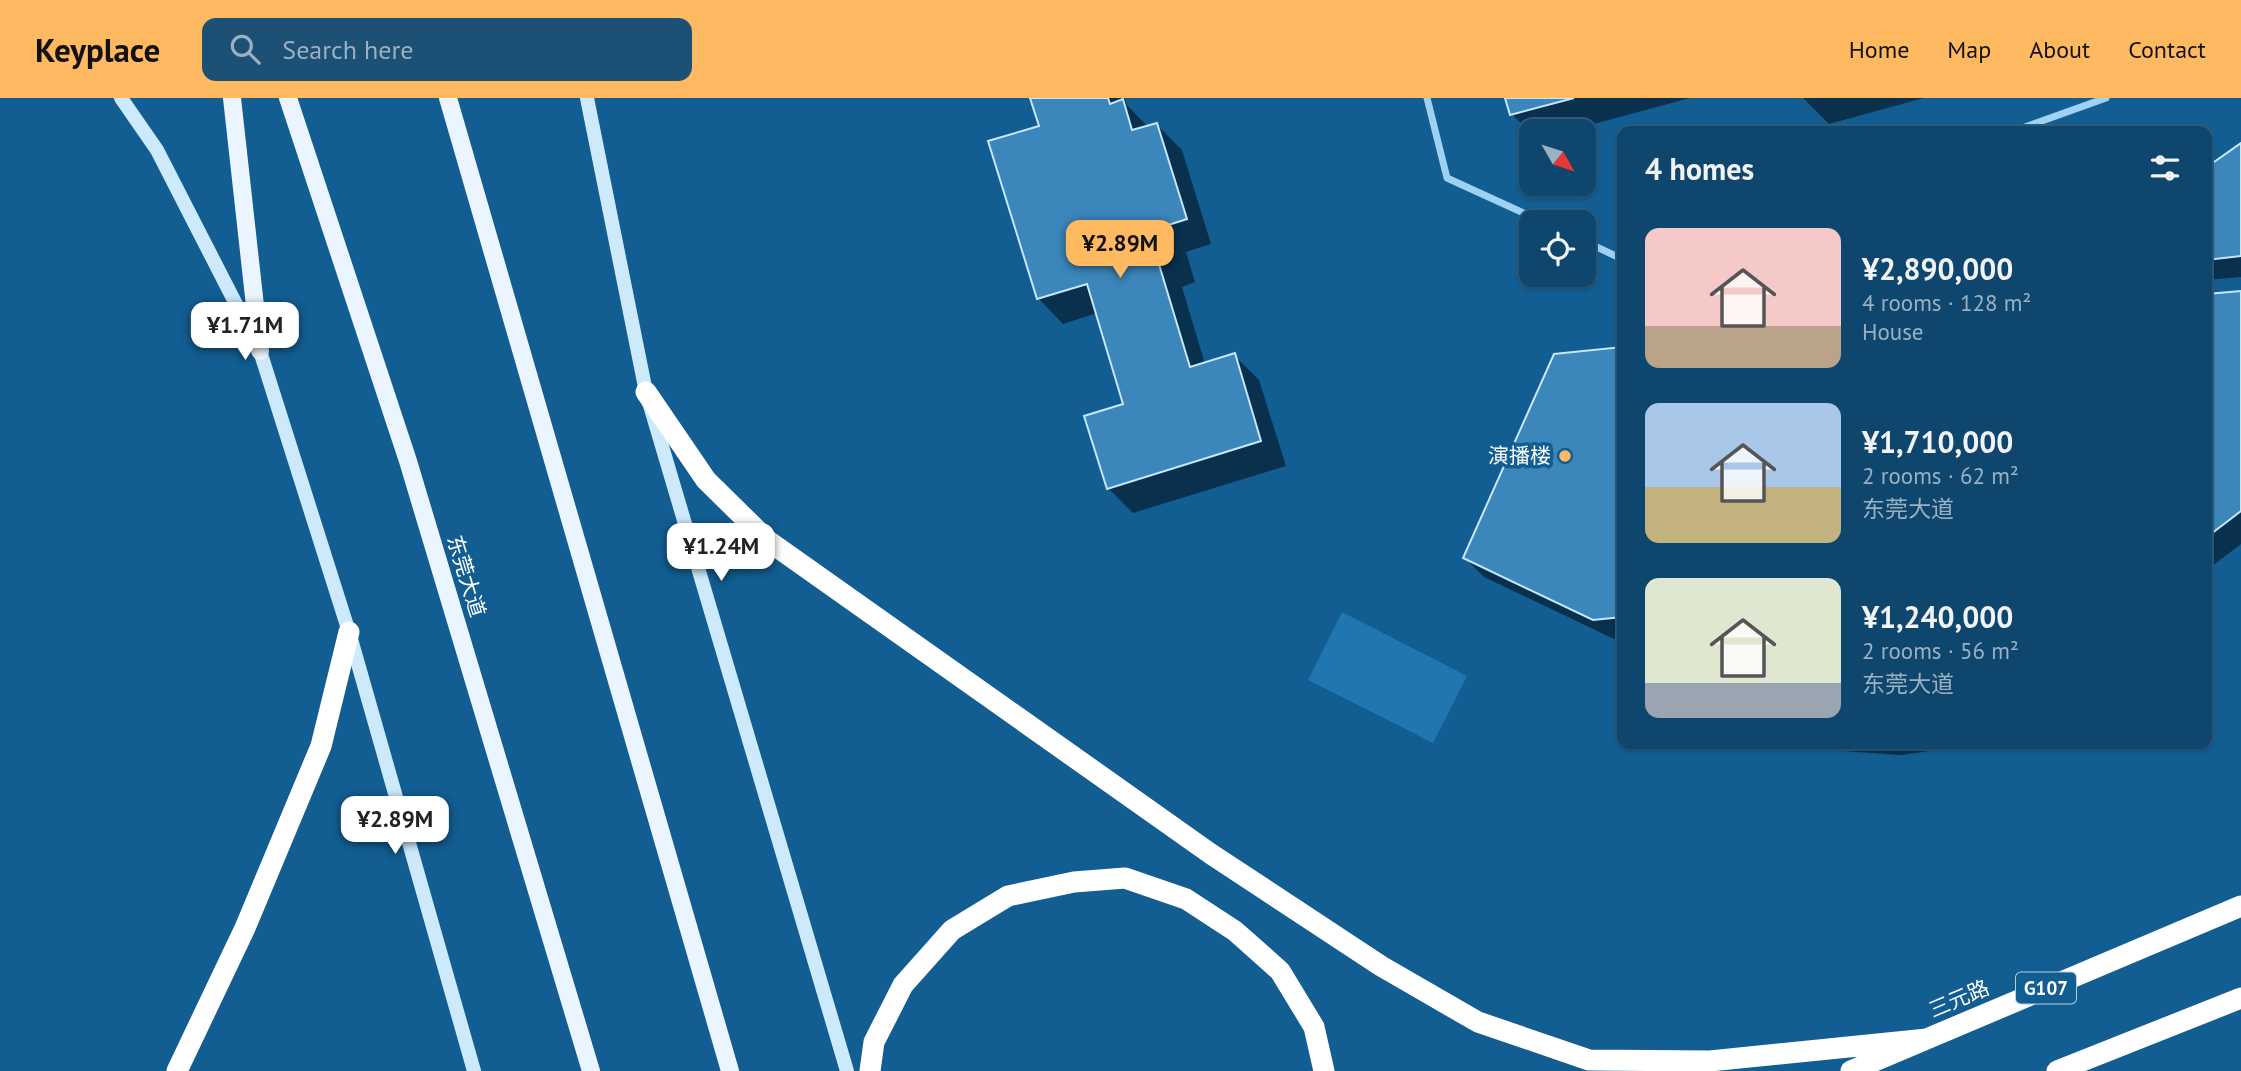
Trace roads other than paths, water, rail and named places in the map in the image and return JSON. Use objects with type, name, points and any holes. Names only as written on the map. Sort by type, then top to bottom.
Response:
[{"type":"highway","points":[[646,392],[706,480],[767,540],[1211,854],[1381,967],[1478,1022],[1589,1060],[1710,1061],[1927,1039]]},
{"type":"highway","points":[[177,1071],[245,928],[321,746],[349,632]]},
{"type":"highway","points":[[870,1071],[874,1042],[903,985],[952,930],[1008,896],[1074,882],[1125,878],[1186,899],[1235,931],[1280,971],[1314,1027],[1324,1071]]},
{"type":"highway","name":"三元路","points":[[1851,1071],[2241,906]]},
{"type":"highway","points":[[2057,1071],[2241,998]]},
{"type":"main road","points":[[121,98],[157,150],[260,351],[349,632],[474,1071]]},
{"type":"main road","points":[[232,98],[260,351]]},
{"type":"main road","name":"东莞大道","points":[[288,98],[408,461],[591,1071]]},
{"type":"main road","points":[[448,98],[730,1071]]},
{"type":"main road","points":[[587,98],[646,392],[847,1071]]},
{"type":"street","points":[[1427,98],[1447,178],[1519,211]]},
{"type":"street","points":[[2028,126],[2106,98]]},
{"type":"street","points":[[1596,247],[1617,257]]},
{"type":"place","name":"演播楼","points":[[1565,456]]}]
